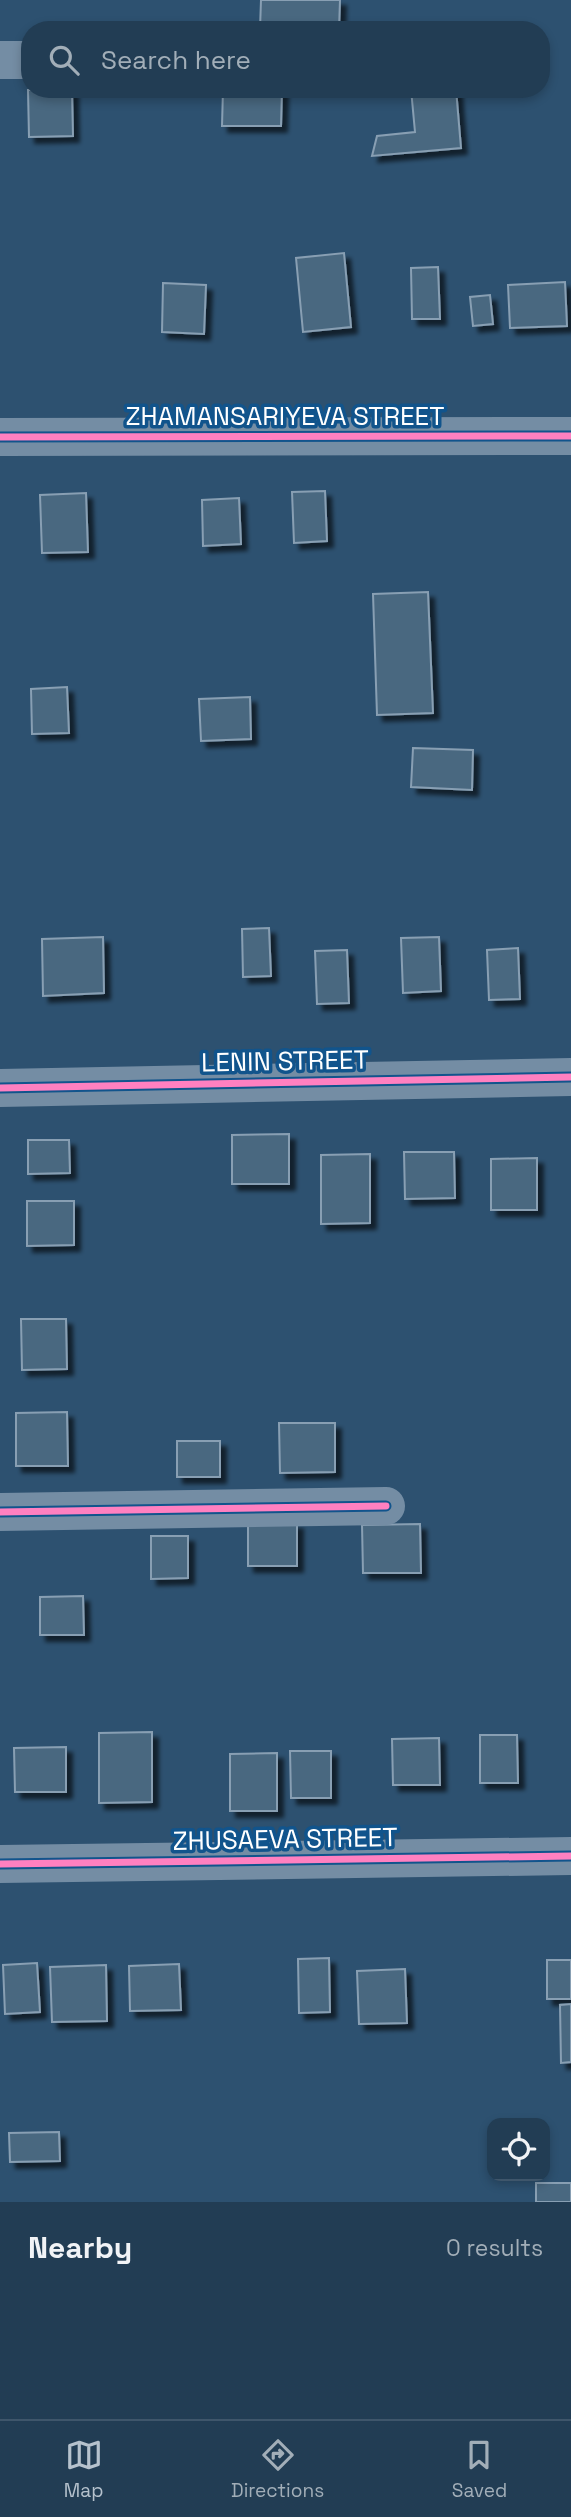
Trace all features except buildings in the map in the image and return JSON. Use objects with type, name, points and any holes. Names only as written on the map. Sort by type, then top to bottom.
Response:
[{"type":"street","points":[[0,60],[21,60]]},
{"type":"street","name":"ZHAMANSARIYEVA STREET","points":[[0,438],[571,436]]},
{"type":"street","name":"LENIN STREET","points":[[0,1088],[571,1077]]},
{"type":"street","points":[[0,1512],[386,1506]]},
{"type":"street","name":"ZHUSAEVA STREET","points":[[0,1864],[571,1856]]},
{"type":"cycle path","points":[[0,437],[571,436]]},
{"type":"cycle path","points":[[0,1088],[571,1077]]},
{"type":"cycle path","points":[[0,1512],[386,1506]]},
{"type":"cycle path","points":[[0,1864],[571,1856]]}]
